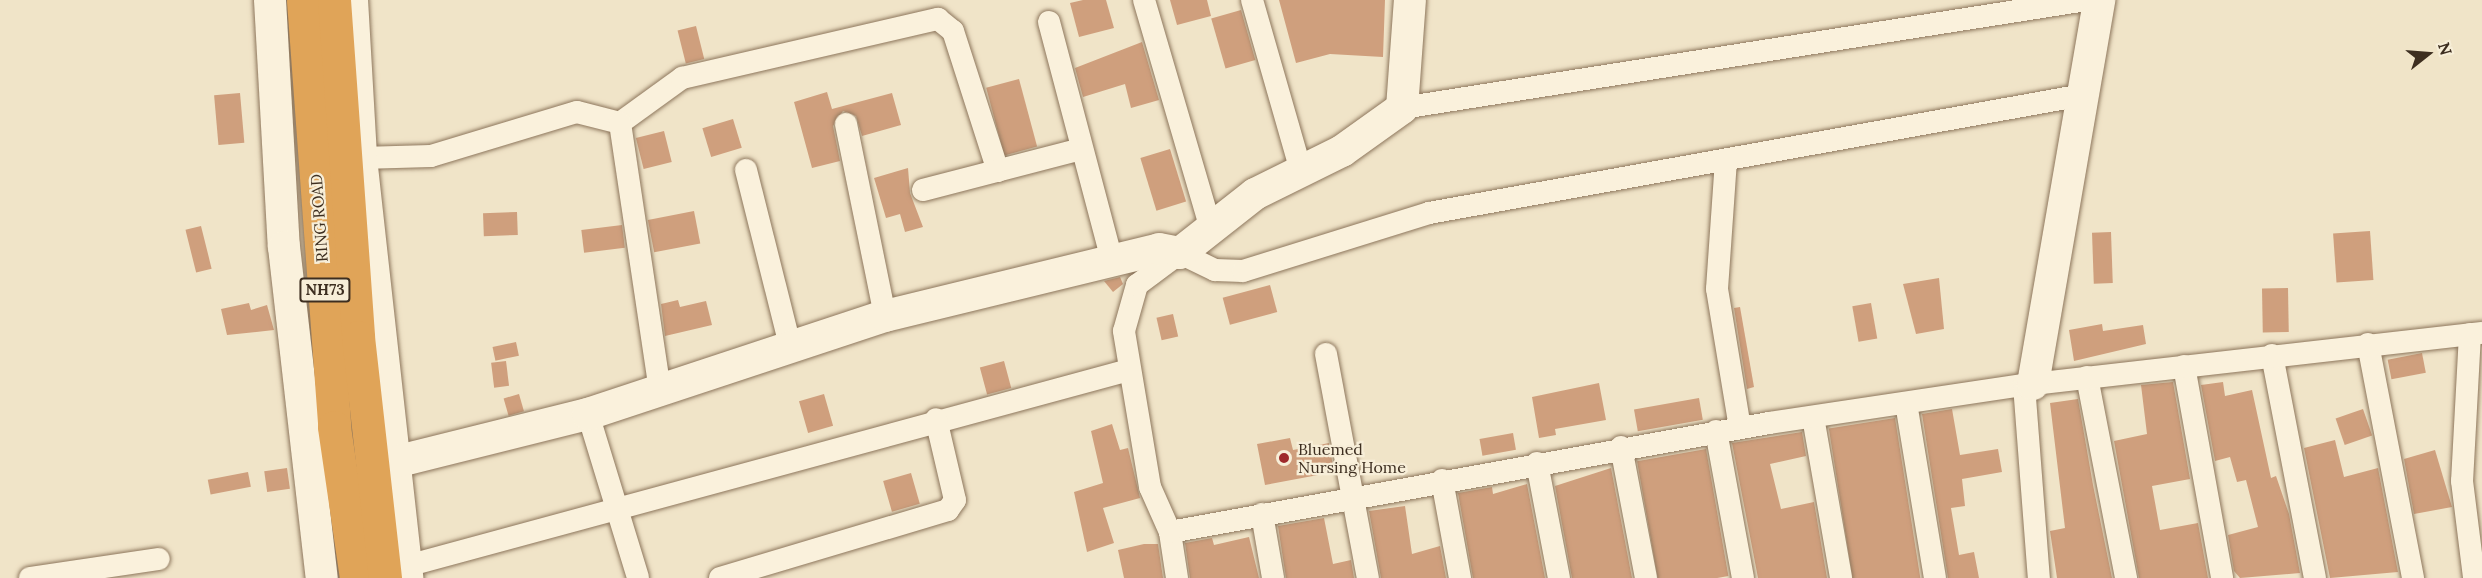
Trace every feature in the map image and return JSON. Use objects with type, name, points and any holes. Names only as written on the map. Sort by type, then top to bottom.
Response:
[{"type":"highway","name":"RING ROAD","points":[[303,0],[322,60]]},
{"type":"highway","name":"RING ROAD","points":[[334,0],[322,60],[334,427],[387,575]]},
{"type":"street","points":[[270,0],[284,247],[322,578]]},
{"type":"street","points":[[352,0],[361,158],[391,463],[387,575],[936,419],[1129,370]]},
{"type":"street","points":[[1144,0],[1211,228]]},
{"type":"street","points":[[1252,0],[1301,171]]},
{"type":"street","points":[[1402,108],[1410,0]]},
{"type":"street","points":[[1177,578],[1170,532],[1150,487],[1124,331],[1137,285],[1255,194],[1342,151],[1402,108],[2086,0]]},
{"type":"street","points":[[2039,578],[2029,384],[2083,95],[2098,0]]},
{"type":"street","points":[[620,123],[682,78],[938,19],[953,31],[998,171]]},
{"type":"street","points":[[1049,22],[1112,261]]},
{"type":"street","points":[[391,463],[588,414],[790,345],[885,316],[1159,249],[1180,253],[1215,270],[1243,271],[1429,213],[2083,95]]},
{"type":"street","points":[[361,158],[431,156],[577,112],[620,123]]},
{"type":"street","points":[[620,123],[660,391]]},
{"type":"street","points":[[846,124],[885,316]]},
{"type":"street","points":[[923,190],[1083,149]]},
{"type":"street","points":[[1726,160],[1718,289],[1740,428]]},
{"type":"street","points":[[746,170],[790,345]]},
{"type":"street","points":[[1170,532],[1716,431],[2029,384],[2476,333],[2462,481],[2474,578]]},
{"type":"street","points":[[2368,344],[2413,578]]},
{"type":"street","points":[[1326,354],[1368,578]]},
{"type":"street","points":[[2272,355],[2315,578]]},
{"type":"street","points":[[2184,366],[2222,578]]},
{"type":"street","points":[[2087,377],[2126,578]]},
{"type":"street","points":[[1906,403],[1935,578]]},
{"type":"street","points":[[588,414],[614,511],[638,578]]},
{"type":"street","points":[[1813,417],[1841,578]]},
{"type":"street","points":[[720,578],[948,510],[955,500],[936,419]]},
{"type":"street","points":[[1716,431],[1743,578]]},
{"type":"street","points":[[1621,447],[1646,578]]},
{"type":"street","points":[[1537,463],[1559,578]]},
{"type":"street","points":[[1442,480],[1460,578]]},
{"type":"street","points":[[1263,514],[1274,578]]},
{"type":"street","points":[[30,578],[159,559]]},
{"type":"building","points":[[1083,0],[1106,0],[1114,28],[1079,37],[1070,3]]},
{"type":"building","points":[[1170,0],[1207,0],[1211,16],[1177,25]]},
{"type":"building","points":[[1279,0],[1385,0],[1383,57],[1330,54],[1296,63]]},
{"type":"building","points":[[1241,10],[1255,60],[1226,69],[1211,19]]},
{"type":"building","points":[[696,26],[704,59],[686,64],[678,31]]},
{"type":"building","points":[[1142,42],[1159,100],[1131,108],[1125,84],[1083,97],[1075,68]]},
{"type":"building","points":[[1019,79],[1037,147],[1004,155],[986,88]]},
{"type":"building","points":[[827,92],[832,109],[892,93],[901,125],[862,136],[856,116],[843,111],[833,126],[840,161],[812,168],[794,102]]},
{"type":"building","points":[[240,93],[244,143],[218,145],[214,95]]},
{"type":"building","points":[[733,119],[742,148],[711,157],[702,128]]},
{"type":"building","points":[[664,131],[672,162],[644,169],[636,138]]},
{"type":"building","points":[[1170,149],[1186,202],[1156,211],[1140,158]]},
{"type":"building","points":[[908,168],[910,193],[923,227],[905,232],[900,214],[886,218],[874,178]]},
{"type":"building","points":[[694,211],[700,243],[654,252],[648,220]]},
{"type":"building","points":[[517,212],[518,235],[484,236],[483,213]]},
{"type":"building","points":[[622,225],[625,248],[584,253],[581,230]]},
{"type":"building","points":[[201,226],[212,269],[196,273],[185,230]]},
{"type":"building","points":[[2370,231],[2373,280],[2337,282],[2333,234]]},
{"type":"building","points":[[2111,232],[2113,283],[2094,284],[2092,233]]},
{"type":"building","points":[[1120,277],[1123,284],[1113,292],[1104,281]]},
{"type":"building","points":[[1939,278],[1944,329],[1916,334],[1903,284]]},
{"type":"building","points":[[1270,285],[1277,312],[1230,325],[1223,298]]},
{"type":"building","points":[[2262,288],[2288,288],[2289,332],[2263,332]]},
{"type":"building","points":[[678,300],[680,307],[706,301],[712,325],[665,336],[661,304]]},
{"type":"building","points":[[249,303],[251,310],[267,305],[274,330],[227,335],[221,309]]},
{"type":"building","points":[[1871,303],[1877,338],[1859,342],[1852,306]]},
{"type":"building","points":[[1740,307],[1754,387],[1747,389],[1734,308]]},
{"type":"building","points":[[1173,314],[1178,336],[1162,340],[1156,318]]},
{"type":"building","points":[[2102,324],[2103,331],[2143,325],[2146,344],[2074,361],[2069,330]]},
{"type":"building","points":[[516,342],[519,356],[495,361],[493,347]]},
{"type":"building","points":[[2422,353],[2426,373],[2391,379],[2388,360]]},
{"type":"building","points":[[506,361],[509,386],[494,388],[491,363]]},
{"type":"building","points":[[1004,361],[1011,388],[987,395],[980,367]]},
{"type":"building","points":[[2173,382],[2190,479],[2152,486],[2160,530],[2198,523],[2208,578],[2139,578],[2114,441],[2147,434],[2141,385]]},
{"type":"building","points":[[2223,382],[2225,396],[2252,390],[2271,478],[2276,476],[2289,514],[2300,573],[2240,578],[2234,571],[2228,535],[2258,527],[2246,480],[2237,482],[2230,457],[2215,461],[2201,385]]},
{"type":"building","points":[[1599,383],[1606,420],[1555,429],[1556,435],[1539,438],[1532,397]]},
{"type":"building","points":[[519,394],[524,411],[509,416],[504,398]]},
{"type":"building","points":[[824,394],[833,426],[808,433],[799,401]]},
{"type":"building","points":[[1699,398],[1703,420],[1638,431],[1634,409]]},
{"type":"building","points":[[2078,399],[2112,578],[2057,578],[2050,531],[2065,528],[2050,403]]},
{"type":"building","points":[[1952,409],[1960,455],[1998,449],[2002,472],[1962,479],[1965,506],[1951,508],[1959,555],[1974,552],[1979,578],[1948,578],[1922,414]]},
{"type":"building","points":[[2363,409],[2372,435],[2345,445],[2336,418]]},
{"type":"building","points":[[1895,418],[1920,578],[1853,578],[1829,428]]},
{"type":"building","points":[[1112,424],[1120,450],[1128,448],[1140,498],[1103,508],[1114,543],[1087,552],[1074,492],[1103,483],[1091,431]]},
{"type":"building","points":[[1802,432],[1806,456],[1770,464],[1781,509],[1814,502],[1827,578],[1758,578],[1732,443]]},
{"type":"building","points":[[1513,433],[1516,450],[1482,456],[1480,439]]},
{"type":"building","points":[[1290,438],[1293,450],[1329,443],[1334,472],[1265,485],[1257,444]]},
{"type":"building","points":[[2335,440],[2344,477],[2378,468],[2398,572],[2330,578],[2304,448]]},
{"type":"building","points":[[1706,449],[1728,576],[1658,578],[1637,461]]},
{"type":"building","points":[[2435,450],[2452,507],[2414,514],[2404,459]]},
{"type":"building","points":[[287,468],[290,489],[267,492],[264,471]]},
{"type":"building","points":[[1611,468],[1632,578],[1572,578],[1555,486]]},
{"type":"building","points":[[248,472],[251,487],[211,495],[208,480]]},
{"type":"building","points":[[911,473],[920,504],[892,512],[883,481]]},
{"type":"building","points":[[1527,484],[1545,578],[1473,578],[1458,493],[1492,487],[1493,494]]},
{"type":"building","points":[[1405,506],[1412,554],[1440,546],[1446,578],[1381,578],[1369,511]]},
{"type":"building","points":[[1324,518],[1333,564],[1351,560],[1354,578],[1286,578],[1278,526]]},
{"type":"building","points":[[1249,537],[1259,578],[1190,578],[1185,543],[1212,538],[1214,545]]},
{"type":"building","points":[[1144,544],[1158,544],[1163,578],[1124,578],[1118,550]]},
{"type":"place","name":"Bluemed Nursing Home","points":[[1284,458]]}]
